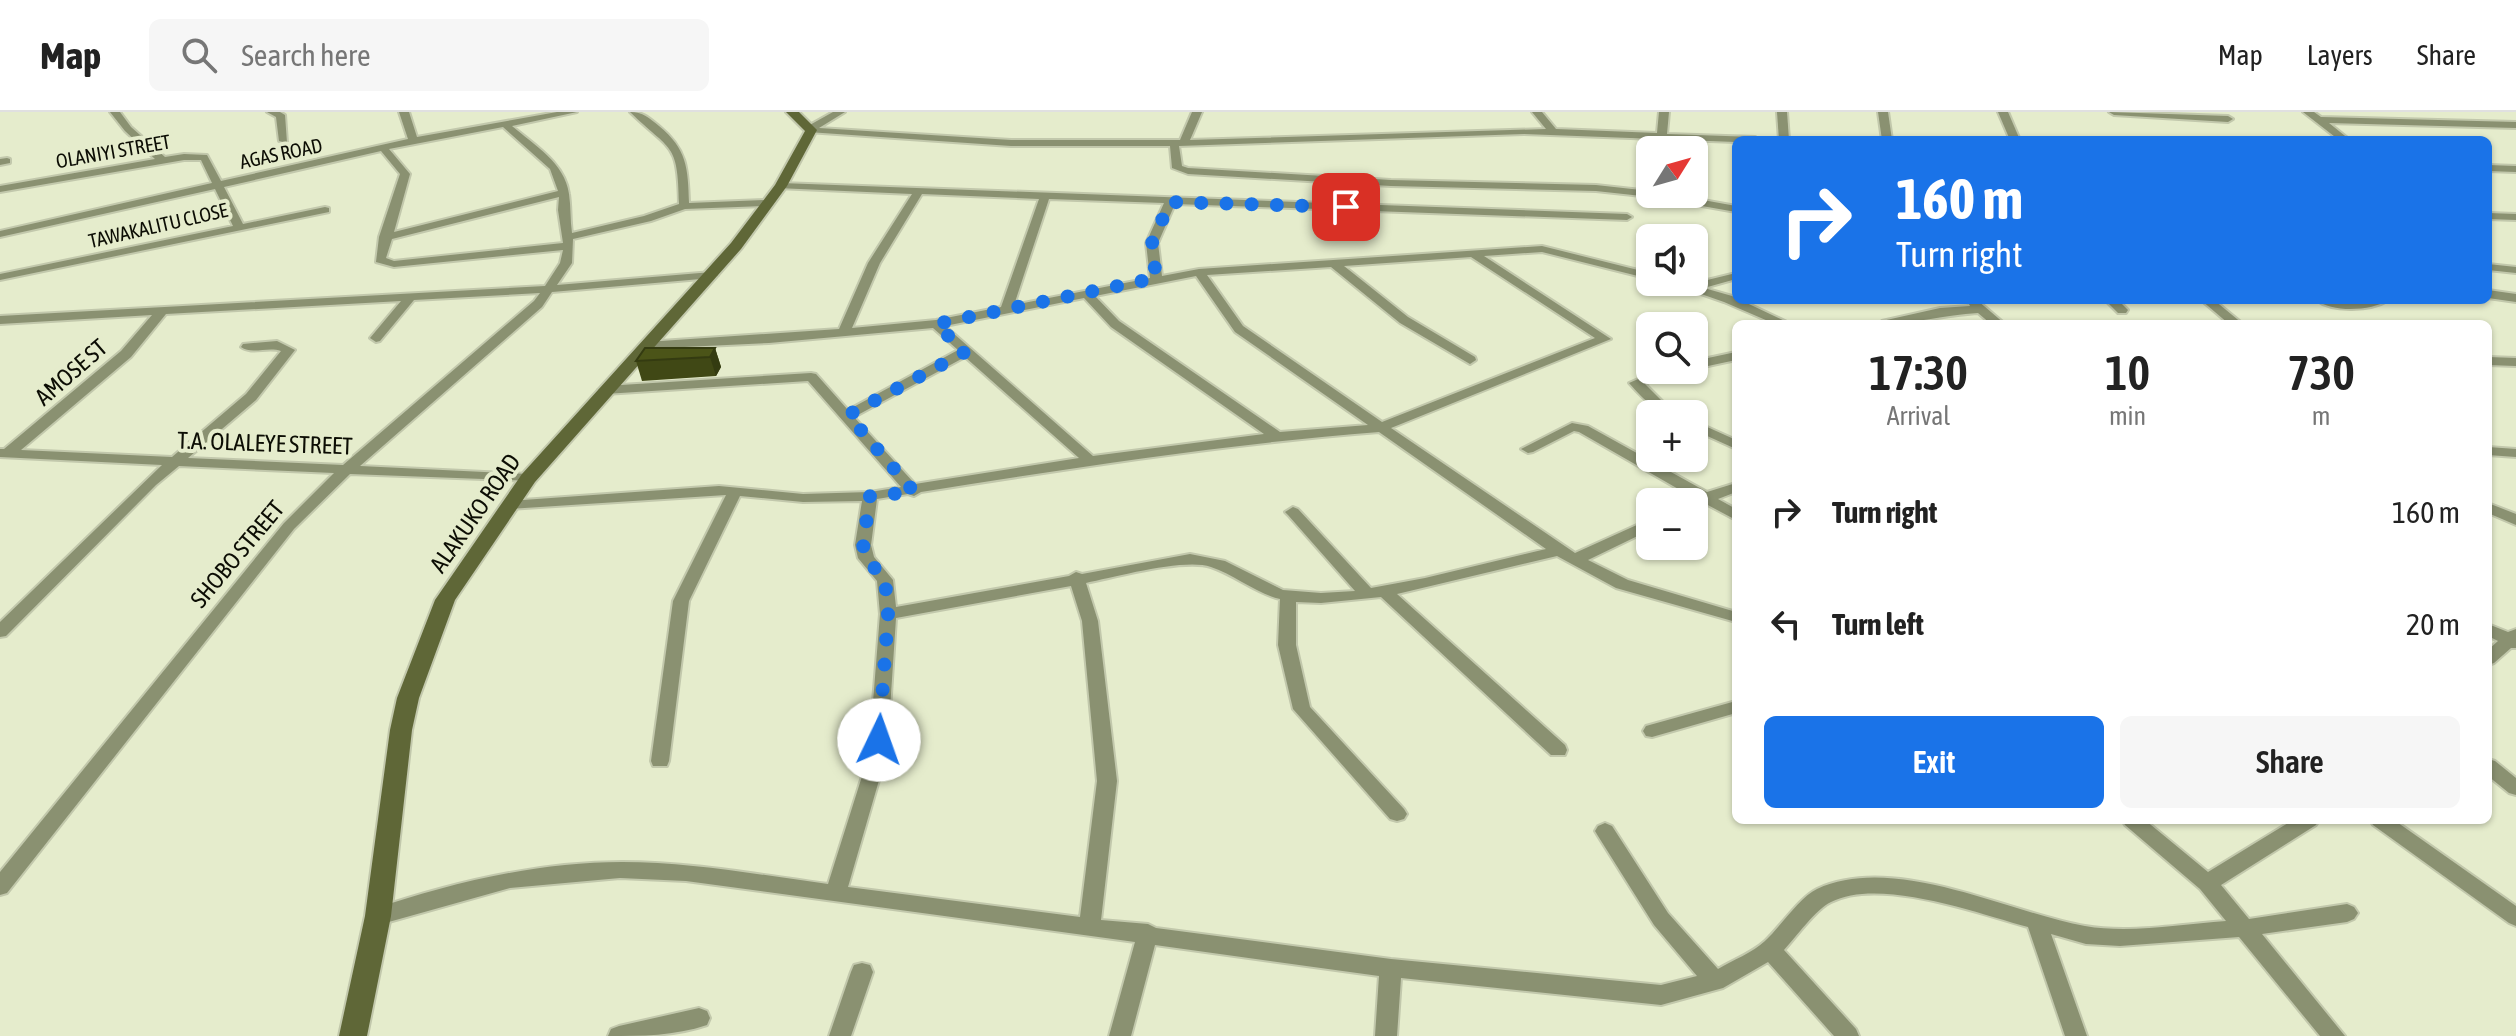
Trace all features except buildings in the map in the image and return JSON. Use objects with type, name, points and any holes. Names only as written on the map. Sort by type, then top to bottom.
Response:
[{"type":"main road","points":[[792,112],[811,129]]},
{"type":"main road","name":"ALAKUKO ROAD","points":[[353,1036],[378,916],[401,730],[408,698],[445,600],[528,478],[712,275],[781,186],[811,129]]},
{"type":"street","points":[[115,112],[163,161]]},
{"type":"street","points":[[272,112],[280,115],[284,141]]},
{"type":"street","points":[[404,112],[413,141]]},
{"type":"street","points":[[510,112],[511,124],[550,163],[564,193],[568,242]]},
{"type":"street","name":"AGAS ROAD","points":[[0,234],[413,141],[568,112]]},
{"type":"street","points":[[635,112],[670,140],[683,159],[684,206]]},
{"type":"street","points":[[811,129],[840,112]]},
{"type":"street","points":[[1197,112],[1179,143],[1177,168],[1188,171],[1391,183],[1596,188],[1636,192]]},
{"type":"street","points":[[1537,112],[1553,132]]},
{"type":"street","points":[[811,129],[957,142],[1179,143],[1553,132],[1662,136],[1664,112]]},
{"type":"street","points":[[1782,112],[1784,136]]},
{"type":"street","points":[[1883,112],[1886,136]]},
{"type":"street","points":[[2003,112],[2013,136]]},
{"type":"street","points":[[2114,112],[2228,119]]},
{"type":"street","points":[[2308,112],[2339,136]]},
{"type":"street","points":[[2317,120],[2516,125]]},
{"type":"street","points":[[1708,138],[1732,139]]},
{"type":"street","points":[[384,149],[405,174],[378,256],[394,264],[568,242],[684,206],[766,203]]},
{"type":"street","name":"OLANIYI STREET","points":[[0,189],[163,161],[204,157],[238,225]]},
{"type":"street","points":[[2492,168],[2516,169]]},
{"type":"street","points":[[781,186],[1627,217]]},
{"type":"street","points":[[844,331],[874,263],[918,192]]},
{"type":"street","points":[[385,237],[564,193]]},
{"type":"street","points":[[1006,311],[1044,198]]},
{"type":"street","points":[[1156,278],[1152,243],[1170,202]]},
{"type":"street","points":[[1708,204],[1732,208]]},
{"type":"street","name":"TAWAKALITU CLOSE","points":[[0,277],[238,225],[325,210]]},
{"type":"street","points":[[2492,216],[2516,217]]},
{"type":"street","name":"SHOBO STREET","points":[[0,887],[289,526],[348,468],[465,370],[550,289],[566,263],[568,242]]},
{"type":"street","points":[[646,346],[758,340],[936,324],[1156,278],[1199,272],[1476,256],[1542,249],[1636,272]]},
{"type":"street","points":[[509,505],[692,491],[735,491],[803,498],[870,496],[914,492],[1090,461],[1277,436],[1379,428],[1605,339],[1476,256]]},
{"type":"street","points":[[1336,265],[1404,320],[1470,360]]},
{"type":"street","points":[[2492,267],[2516,270]]},
{"type":"street","points":[[1199,272],[1239,329],[1559,551],[1622,584],[1732,616]]},
{"type":"street","points":[[3,322],[164,309],[550,289],[712,275]]},
{"type":"street","points":[[1708,283],[1732,277]]},
{"type":"street","points":[[1085,293],[1115,324],[1277,436]]},
{"type":"street","points":[[1708,293],[1732,303]]},
{"type":"street","points":[[2492,295],[2516,298]]},
{"type":"street","points":[[376,338],[410,298]]},
{"type":"street","points":[[1735,304],[1775,320]]},
{"type":"street","points":[[1904,320],[1975,304],[1994,320]]},
{"type":"street","points":[[2115,304],[2122,310]]},
{"type":"street","points":[[2212,304],[2232,320]]},
{"type":"street","name":"AMOSE ST","points":[[3,455],[126,354],[164,309]]},
{"type":"street","points":[[936,324],[1090,461]]},
{"type":"street","points":[[0,632],[174,462],[251,397],[289,350],[277,345],[247,347]]},
{"type":"street","points":[[848,415],[965,352]]},
{"type":"street","points":[[1708,362],[1732,357]]},
{"type":"street","points":[[2492,361],[2516,362]]},
{"type":"street","points":[[605,390],[703,387],[807,376],[814,378],[914,492]]},
{"type":"street","points":[[1637,384],[1653,400]]},
{"type":"street","points":[[1528,449],[1572,427],[1583,429],[1677,488]]},
{"type":"street","points":[[1708,432],[1732,443]]},
{"type":"street","points":[[2492,451],[2516,453]]},
{"type":"street","name":"T.A. OLALEYE STREET","points":[[3,455],[528,478]]},
{"type":"street","points":[[1708,497],[1732,488]]},
{"type":"street","points":[[660,761],[681,601],[735,491]]},
{"type":"street","points":[[836,892],[873,770],[888,614],[885,580],[866,558],[863,545],[870,496]]},
{"type":"street","points":[[1708,505],[1732,514]]},
{"type":"street","points":[[2492,510],[2516,520]]},
{"type":"street","points":[[1293,512],[1375,592],[1558,750]]},
{"type":"street","points":[[1574,560],[1636,531]]},
{"type":"street","points":[[888,614],[1076,577],[1202,559],[1216,561],[1288,597],[1375,592],[1559,551]]},
{"type":"street","points":[[1076,577],[1090,621],[1107,769],[1089,928]]},
{"type":"street","points":[[1288,597],[1287,645],[1302,709],[1397,814]]},
{"type":"street","points":[[2492,631],[2513,639],[2492,656]]},
{"type":"street","points":[[1652,731],[1732,708]]},
{"type":"street","points":[[2492,769],[2516,788]]},
{"type":"street","points":[[2137,824],[2207,883],[2334,1036]]},
{"type":"street","points":[[2207,883],[2303,824]]},
{"type":"street","points":[[2386,824],[2516,917]]},
{"type":"street","points":[[1605,831],[1661,919],[1715,981]]},
{"type":"street","points":[[378,916],[510,880],[620,870],[686,873],[1391,968],[1661,995],[1715,981],[1770,950],[1822,896],[1865,884],[1884,884],[1972,903],[2086,935],[2120,937],[2246,928],[2347,913]]},
{"type":"street","points":[[2037,923],[2076,1036]]},
{"type":"street","points":[[1120,1036],[1148,933]]},
{"type":"street","points":[[1770,950],[1848,1036]]},
{"type":"street","points":[[1386,1036],[1391,968]]},
{"type":"street","points":[[840,1036],[862,972]]},
{"type":"street","points":[[619,1036],[699,1018]]},
{"type":"route","points":[[879,740],[888,614],[885,580],[866,558],[863,545],[870,496],[914,492],[848,415],[965,352],[936,324],[1156,278],[1152,243],[1170,202],[1346,207]]}]
